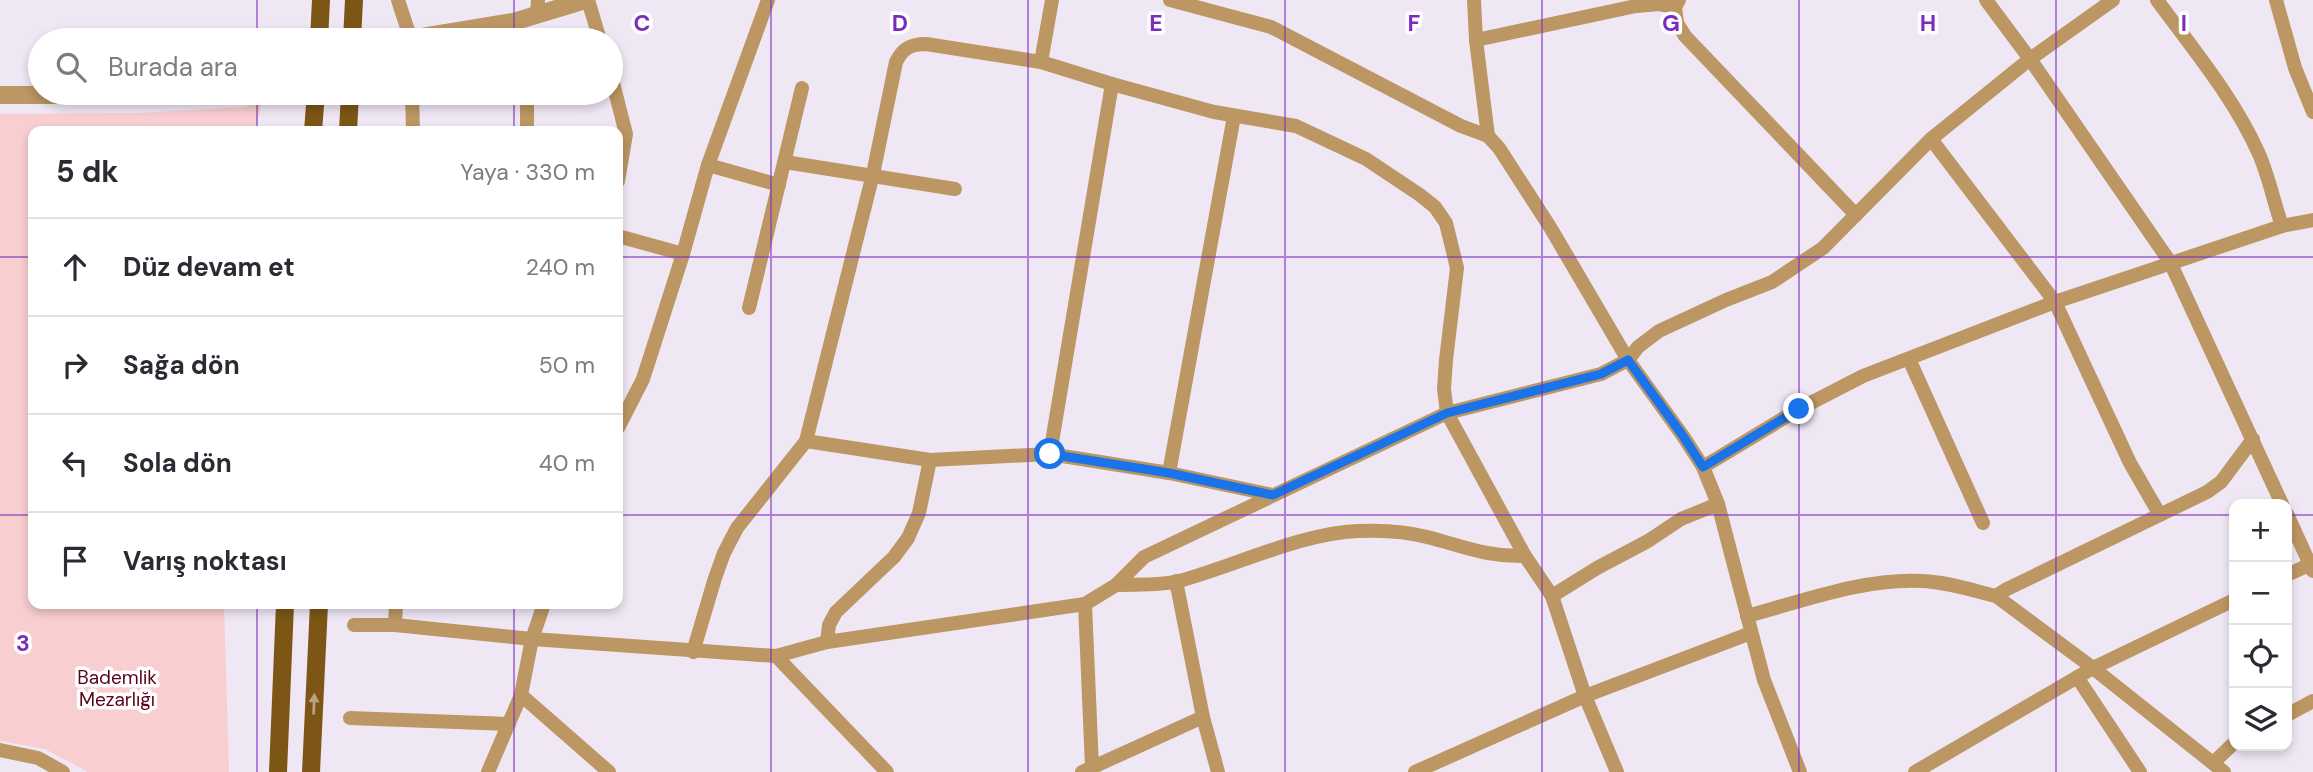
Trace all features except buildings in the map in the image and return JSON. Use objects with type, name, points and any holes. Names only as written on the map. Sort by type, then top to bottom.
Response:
[{"type":"main road","points":[[320,28],[321,0]]},
{"type":"main road","points":[[353,28],[354,0]]},
{"type":"main road","points":[[314,123],[315,105]]},
{"type":"main road","points":[[348,126],[350,105]]},
{"type":"main road","points":[[278,772],[285,609]]},
{"type":"main road","points":[[311,772],[319,609]]},
{"type":"street","points":[[398,0],[406,28]]},
{"type":"street","points":[[478,28],[513,22],[538,7],[587,0],[596,28]]},
{"type":"street","points":[[623,407],[643,380],[684,254],[708,165],[768,0]]},
{"type":"street","points":[[1041,62],[1052,0]]},
{"type":"street","points":[[1170,0],[1271,27],[1461,126],[1488,136],[1499,148],[1550,227],[1628,360],[1703,467],[1718,504],[1764,680],[1800,772]]},
{"type":"street","points":[[1474,0],[1476,40],[1488,136]]},
{"type":"street","points":[[1986,0],[2170,262],[2281,499]]},
{"type":"street","points":[[354,625],[395,625],[532,639],[776,656],[827,642],[1085,604],[1115,585],[1144,557],[1447,413],[1601,374],[1628,360],[1638,347],[1660,331],[1772,282],[1823,248],[1931,139],[2030,59],[2113,0]]},
{"type":"street","points":[[2157,0],[2212,74],[2238,116],[2259,155],[2282,226]]},
{"type":"street","points":[[2276,0],[2295,68],[2313,112]]},
{"type":"street","points":[[1476,40],[1636,6],[1677,3],[1677,23],[1685,36],[1856,215]]},
{"type":"street","points":[[513,22],[514,28]]},
{"type":"street","points":[[694,652],[715,578],[737,528],[806,441],[873,176],[897,62],[906,47],[926,44],[1041,62],[1234,116],[1296,126],[1366,159],[1435,207],[1446,223],[1457,268],[1446,360],[1444,389],[1447,413],[1525,556],[1552,596],[1585,696],[1617,772]]},
{"type":"street","points":[[1050,454],[1112,84]]},
{"type":"street","points":[[749,308],[802,88]]},
{"type":"street","points":[[0,95],[28,95]]},
{"type":"street","points":[[412,105],[413,126]]},
{"type":"street","points":[[527,105],[527,126]]},
{"type":"street","points":[[619,105],[626,134],[623,152]]},
{"type":"street","points":[[1169,473],[1234,116]]},
{"type":"street","points":[[1931,139],[2055,302],[2130,463],[2160,515]]},
{"type":"street","points":[[785,162],[955,189]]},
{"type":"street","points":[[708,165],[779,185]]},
{"type":"street","points":[[1703,467],[1831,391],[1863,376],[2055,302],[2170,262],[2282,226],[2313,220]]},
{"type":"street","points":[[623,237],[684,254]]},
{"type":"street","points":[[1909,359],[1983,523]]},
{"type":"street","points":[[1996,596],[2207,492],[2221,482],[2253,439]]},
{"type":"street","points":[[806,441],[930,460],[1050,454],[1169,473],[1273,495]]},
{"type":"street","points":[[827,642],[829,625],[836,612],[894,557],[908,538],[919,513],[930,460]]},
{"type":"street","points":[[1552,596],[1681,519],[1718,504]]},
{"type":"street","points":[[2292,524],[2312,566],[2292,573]]},
{"type":"street","points":[[1115,585],[1177,582],[1320,536],[1356,530],[1425,536],[1480,553],[1525,556]]},
{"type":"street","points":[[1747,616],[1863,585],[1890,581],[1948,584],[1996,596],[2093,668],[2218,768],[2229,751]]},
{"type":"street","points":[[1177,582],[1203,717],[1218,772]]},
{"type":"street","points":[[1915,772],[2093,668],[2229,602]]},
{"type":"street","points":[[1085,604],[1087,770],[1203,717]]},
{"type":"street","points":[[395,625],[396,609]]},
{"type":"street","points":[[488,772],[521,695],[532,639],[542,609]]},
{"type":"street","points":[[1415,772],[1438,767],[1585,696],[1751,634]]},
{"type":"street","points":[[776,656],[887,772]]},
{"type":"street","points":[[2077,677],[2140,772]]},
{"type":"street","points":[[521,695],[609,772]]},
{"type":"street","points":[[2292,712],[2313,701]]},
{"type":"street","points":[[349,718],[509,724]]},
{"type":"street","points":[[0,750],[38,758],[63,772]]},
{"type":"street","points":[[32,772],[38,758]]},
{"type":"street","points":[[1941,758],[1950,772]]},
{"type":"green space","name":"Bademlik Mezarlığı","points":[[261,105],[256,126],[28,126],[28,609],[224,609],[229,772],[88,772],[45,749],[0,741],[0,114],[140,113]]},
{"type":"route","points":[[1050,454],[1169,473],[1273,495],[1447,413],[1601,374],[1628,360],[1703,467],[1799,409]]}]
